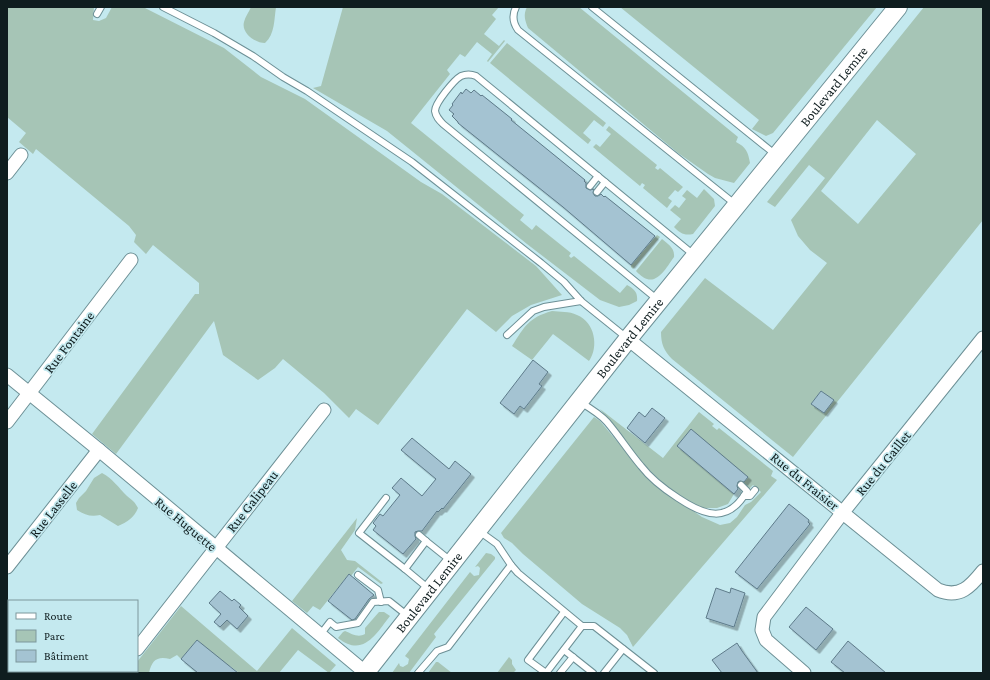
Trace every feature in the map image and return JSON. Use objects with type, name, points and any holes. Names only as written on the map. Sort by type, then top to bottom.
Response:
[{"type":"main road","name":"Boulevard Lemire","points":[[370,670],[430,590],[628,339],[898,7]]},
{"type":"street","points":[[7,173],[21,155]]},
{"type":"street","name":"Rue Fontaine","points":[[7,422],[30,394],[131,260]]},
{"type":"street","name":"Rue du Gaillet","points":[[804,673],[769,645],[763,635],[762,630],[766,612],[843,512],[983,338]]},
{"type":"street","name":"Rue du Fraisier","points":[[628,339],[938,590],[946,593],[963,591],[970,587],[983,571]]},
{"type":"street","name":"Rue Huguette","points":[[7,375],[320,635],[370,670]]},
{"type":"street","name":"Rue Galipeau","points":[[138,649],[324,410]]},
{"type":"street","name":"Rue Lasselle","points":[[7,568],[99,450]]},
{"type":"lane","points":[[97,14],[101,7]]},
{"type":"lane","points":[[163,7],[214,33],[254,56],[283,77],[307,91],[412,162],[542,263],[564,282],[581,301],[628,339]]},
{"type":"lane","points":[[516,7],[513,17],[518,30],[737,206]]},
{"type":"lane","points":[[592,7],[777,156]]},
{"type":"lane","points":[[660,301],[443,124],[436,116],[435,110],[437,103],[458,78],[467,74],[476,76],[696,256]]},
{"type":"lane","points":[[590,186],[598,176]]},
{"type":"lane","points":[[598,192],[605,182]]},
{"type":"lane","points":[[506,335],[533,311],[544,307],[581,301]]},
{"type":"lane","points":[[579,401],[603,418],[653,479],[672,494],[694,508],[706,513],[717,514],[728,511],[737,504],[747,491],[741,485]]},
{"type":"lane","points":[[744,496],[750,496],[755,490]]},
{"type":"lane","points":[[386,498],[359,533],[430,590]]},
{"type":"lane","points":[[478,530],[497,544],[518,573],[564,612],[582,626],[594,626],[654,673]]},
{"type":"lane","points":[[419,535],[452,562]]},
{"type":"lane","points":[[405,570],[426,541]]},
{"type":"lane","points":[[418,673],[437,651],[448,647],[511,565]]},
{"type":"lane","points":[[358,575],[378,590],[382,602]]},
{"type":"lane","points":[[320,635],[330,622],[336,627],[358,623],[373,602],[389,601],[410,617]]},
{"type":"lane","points":[[564,612],[528,660],[546,673],[582,626]]},
{"type":"lane","points":[[604,673],[623,649]]},
{"type":"lane","points":[[564,650],[593,673]]},
{"type":"lane","points":[[560,673],[573,657]]},
{"type":"green space","points":[[7,7],[94,7],[93,20],[99,21],[106,18],[112,7],[143,7],[224,48],[261,77],[305,99],[421,182],[442,194],[536,266],[562,295],[531,305],[512,316],[496,332],[467,309],[378,425],[356,409],[349,418],[324,393],[283,359],[275,368],[258,380],[223,355],[214,321],[116,454],[92,434],[195,294],[199,294],[199,283],[153,245],[146,254],[134,242],[136,235],[129,226],[36,149],[33,154],[19,142],[26,133],[7,117]]},
{"type":"green space","points":[[251,7],[276,7],[271,35],[265,43],[261,43],[253,39],[245,30],[245,20]]},
{"type":"green space","points":[[343,7],[499,7],[492,15],[496,19],[484,34],[499,46],[504,40],[505,41],[488,62],[487,61],[492,54],[477,42],[465,57],[460,54],[447,70],[450,74],[411,123],[524,215],[520,220],[532,230],[536,225],[571,253],[569,256],[571,258],[574,256],[620,293],[627,285],[632,288],[636,293],[637,301],[629,305],[619,307],[600,300],[527,244],[387,131],[313,88],[321,86]]},
{"type":"green space","points":[[527,7],[579,7],[738,137],[736,142],[746,150],[750,163],[734,183],[715,178],[708,174],[678,153],[528,28],[525,18]]},
{"type":"green space","points":[[620,7],[877,7],[773,133],[766,136],[752,129],[759,120]]},
{"type":"green space","points":[[924,7],[983,7],[983,220],[793,457],[672,359],[662,344],[661,336],[661,332],[705,278],[773,330],[827,263],[810,250],[798,236],[791,220],[825,178],[809,165],[775,207],[767,202]],"holes":[[[877,120],[916,154],[858,224],[821,191]],[[821,391],[834,400],[824,413],[811,404]]]},
{"type":"green space","points":[[507,43],[606,123],[603,127],[594,120],[583,133],[591,140],[588,144],[490,63]]},
{"type":"green space","points":[[609,126],[657,165],[655,168],[658,170],[660,168],[683,187],[678,192],[675,190],[668,198],[672,201],[667,208],[643,188],[645,185],[642,183],[640,186],[593,147],[596,144],[600,147],[611,134],[606,130]]},
{"type":"green space","points":[[704,189],[714,199],[715,206],[693,234],[682,234],[674,227],[681,219],[670,210],[675,205],[679,208],[686,199],[682,196],[687,190],[697,198]]},
{"type":"green space","points":[[657,235],[660,237],[633,269],[631,265]]},
{"type":"green space","points":[[662,239],[672,249],[674,257],[659,276],[651,280],[641,276],[636,271]]},
{"type":"green space","points":[[552,311],[574,314],[583,318],[588,323],[594,335],[594,349],[589,361],[553,334],[532,360],[512,346],[520,333],[532,320]]},
{"type":"green space","points":[[600,409],[663,458],[699,412],[714,424],[712,426],[717,430],[719,428],[773,471],[771,476],[777,480],[633,647],[627,635],[620,628],[582,604],[512,543],[504,538],[501,533],[594,417],[600,421],[641,470],[658,487],[702,517],[720,525],[730,523],[737,517],[745,505],[751,502],[761,492],[753,485],[749,489],[743,483],[748,477],[677,446],[734,494],[728,504],[717,508],[703,508],[689,502],[669,489],[637,458]]},
{"type":"green space","points":[[102,473],[133,501],[138,508],[130,519],[118,526],[100,515],[88,515],[77,510],[76,503],[79,498],[86,491],[94,478]]},
{"type":"green space","points":[[357,518],[355,530],[341,550],[347,560],[355,561],[383,583],[381,584],[358,567],[351,576],[349,574],[320,610],[313,606],[307,613],[292,601]]},
{"type":"green space","points":[[486,553],[491,554],[495,557],[495,559],[434,634],[436,637],[409,673],[392,673],[399,663],[400,666],[403,667],[408,664],[409,659],[405,656],[470,572],[474,576],[479,575],[480,568],[478,566],[475,567]]},
{"type":"green space","points":[[181,606],[257,671],[292,628],[336,665],[329,673],[298,650],[279,673],[239,673],[230,666],[226,670],[216,656],[197,640],[181,659],[177,655],[170,659],[158,659],[152,665],[149,673],[128,673],[138,672],[138,661]]},
{"type":"green space","points":[[379,612],[384,612],[390,616],[374,636],[362,645],[355,646],[347,644],[338,638],[345,631],[357,636],[365,634],[365,628]]},
{"type":"green space","points":[[509,657],[512,660],[512,664],[516,670],[513,673],[497,673]]},
{"type":"green space","points":[[436,662],[438,662],[452,673],[428,673]]},
{"type":"building","points":[[466,89],[471,93],[474,90],[481,96],[482,95],[512,119],[511,120],[585,180],[586,188],[590,190],[594,189],[593,193],[595,196],[601,194],[604,197],[605,196],[655,236],[631,265],[563,207],[458,123],[452,116],[454,114],[449,110],[461,92],[462,94]]},
{"type":"building","points":[[533,360],[548,372],[539,384],[542,386],[524,409],[520,406],[514,414],[500,403]]},
{"type":"building","points":[[821,391],[834,400],[824,413],[811,404]]},
{"type":"building","points":[[652,408],[665,418],[645,443],[627,428],[639,412],[645,417]]},
{"type":"building","points":[[691,429],[748,477],[744,482],[738,482],[738,489],[734,494],[677,446]]},
{"type":"building","points":[[412,438],[449,469],[455,461],[471,474],[443,509],[442,508],[438,512],[437,511],[422,531],[415,532],[416,539],[403,554],[373,530],[376,526],[373,523],[380,514],[383,516],[400,495],[392,488],[401,478],[422,496],[436,479],[401,450]]},
{"type":"building","points":[[789,504],[809,520],[808,522],[810,524],[757,589],[735,572]]},
{"type":"building","points":[[349,574],[374,595],[369,599],[355,619],[352,620],[328,601]]},
{"type":"building","points":[[716,588],[730,593],[731,588],[745,593],[734,627],[706,618]]},
{"type":"building","points":[[220,591],[232,601],[234,599],[241,605],[239,607],[248,616],[237,629],[227,620],[220,627],[214,622],[221,614],[209,603]]},
{"type":"building","points":[[806,607],[833,629],[816,650],[789,627]]},
{"type":"building","points":[[197,640],[238,673],[198,673],[181,659]]},
{"type":"building","points":[[848,641],[886,673],[845,673],[831,662]]},
{"type":"building","points":[[737,643],[758,673],[722,673],[712,660]]}]
